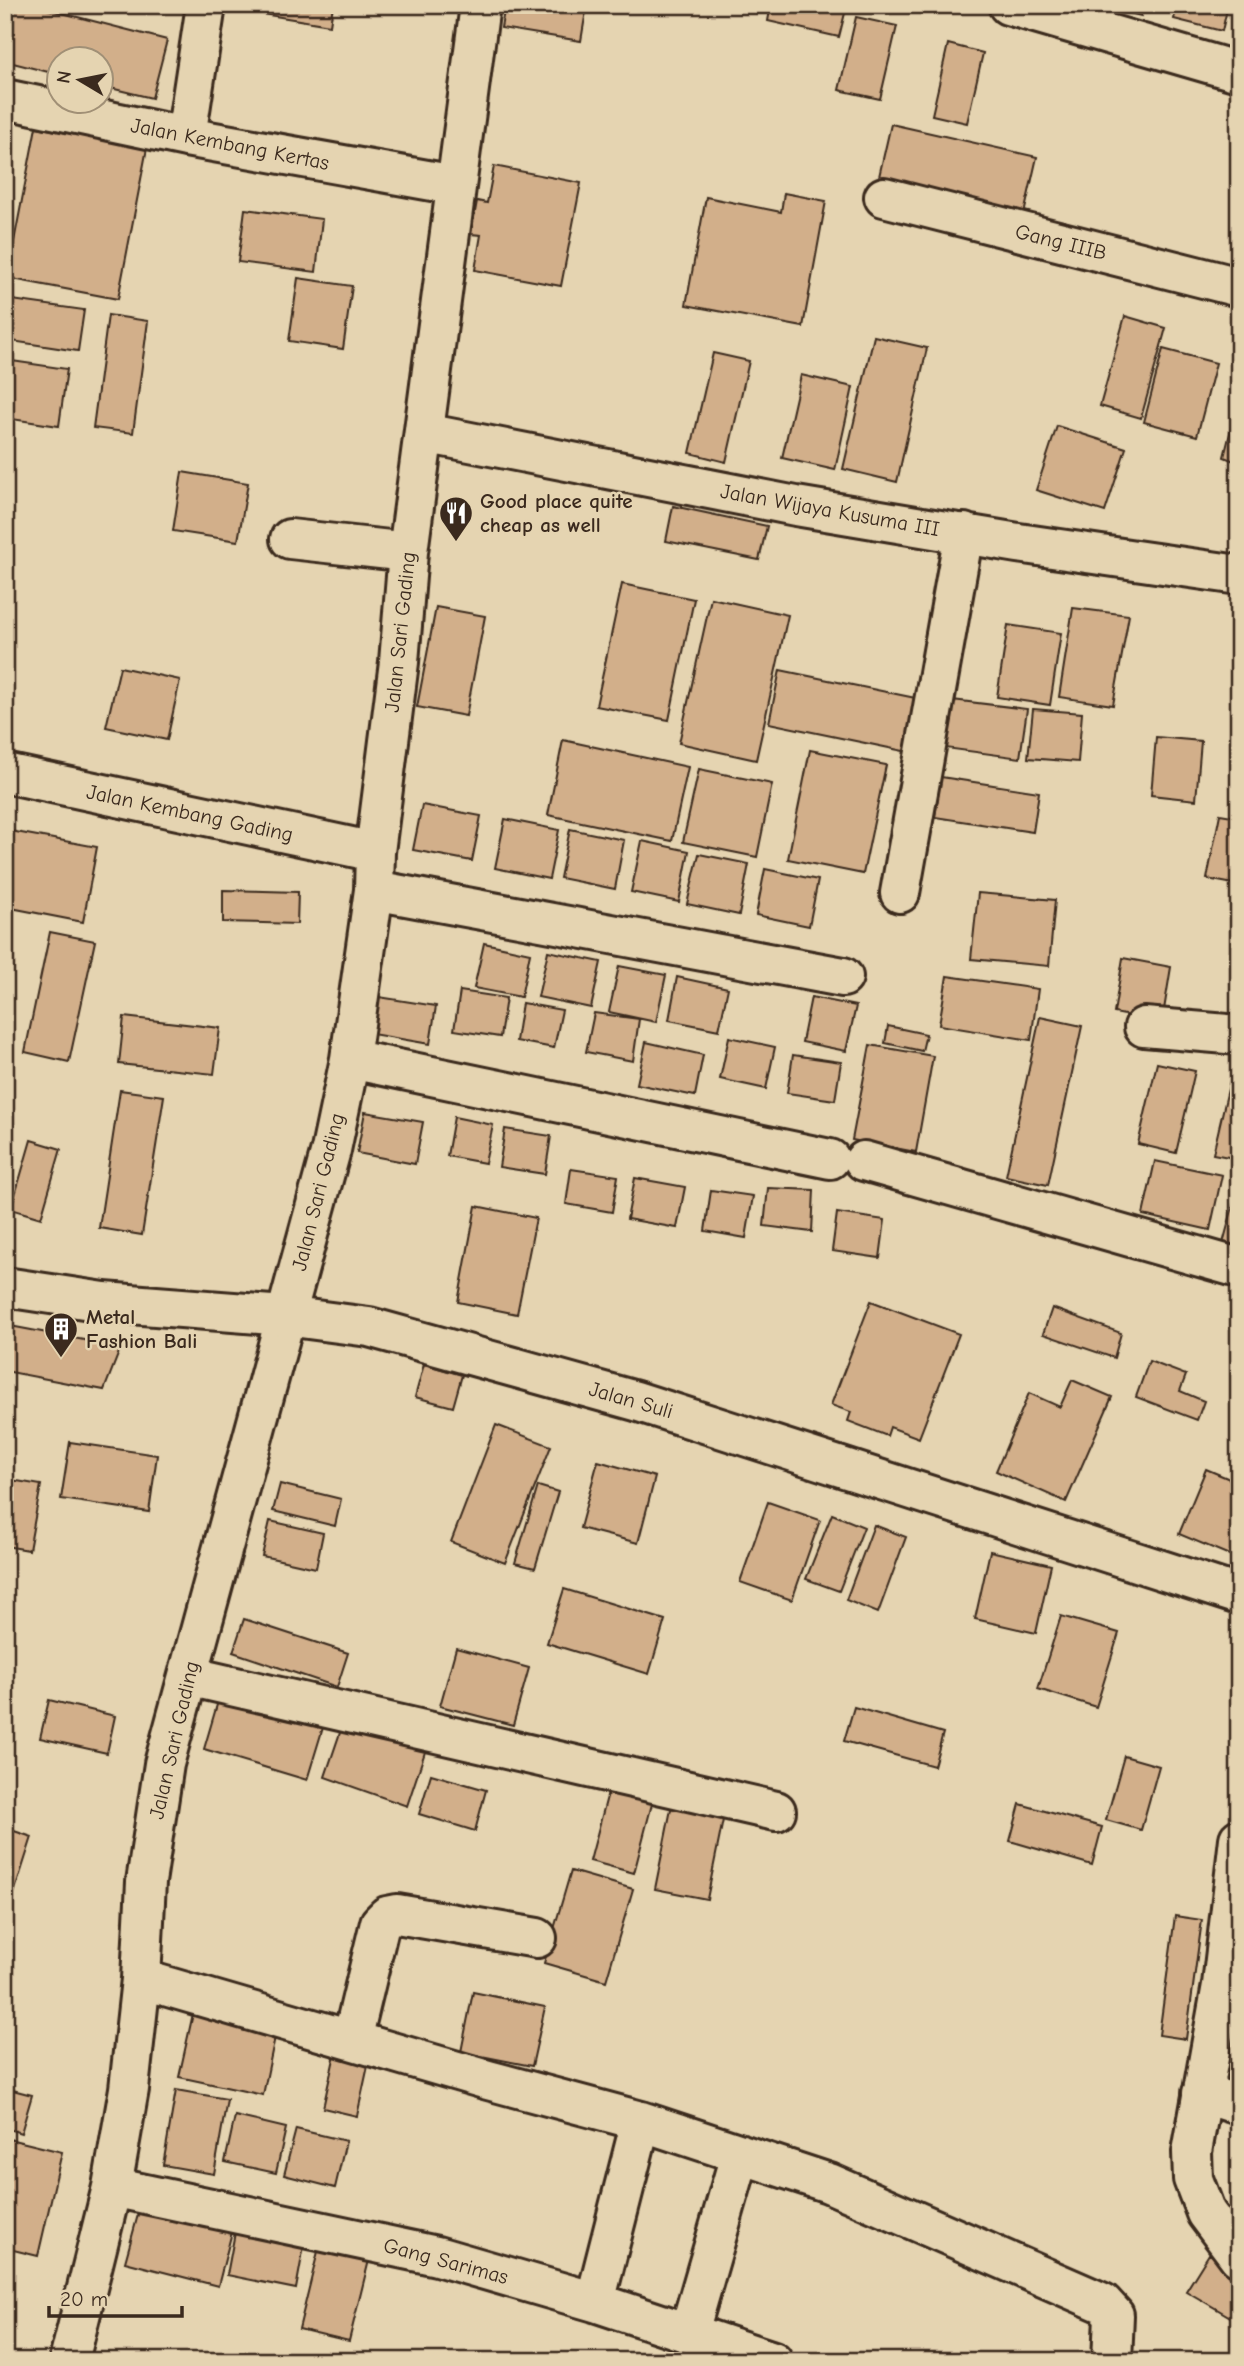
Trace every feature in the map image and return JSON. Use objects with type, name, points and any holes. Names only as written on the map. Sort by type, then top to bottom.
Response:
[{"type":"street","points":[[186,137],[206,5]]},
{"type":"street","name":"Jalan Sari Gading","points":[[69,2361],[112,2187],[129,2089],[141,1979],[146,1882],[164,1764],[331,1150],[350,1059],[374,890],[375,852],[399,662],[408,552],[480,5]]},
{"type":"street","points":[[1008,5],[1239,72]]},
{"type":"street","name":"Jalan Kembang Kertas","points":[[5,99],[186,137],[456,185]]},
{"type":"street","name":"Gang IIIB","points":[[884,197],[1239,287]]},
{"type":"street","name":"Jalan Wijaya Kusuma III","points":[[424,433],[796,506],[1018,543],[1239,575]]},
{"type":"street","points":[[900,893],[964,533]]},
{"type":"street","points":[[290,539],[408,552]]},
{"type":"street","name":"Jalan Kembang Gading","points":[[5,773],[375,852]]},
{"type":"street","points":[[374,890],[843,977]]},
{"type":"street","points":[[1144,1027],[1239,1035]]},
{"type":"street","points":[[350,1059],[847,1160],[1239,1268]]},
{"type":"street","name":"Jalan Suli","points":[[5,1287],[118,1303],[285,1316],[369,1327],[636,1401],[1239,1595]]},
{"type":"street","points":[[188,1676],[776,1811]]},
{"type":"street","points":[[1238,1860],[1222,1985],[1192,2152],[1193,2179],[1206,2213],[1239,2258]]},
{"type":"street","points":[[352,2040],[380,1923],[387,1916],[397,1914],[537,1938]]},
{"type":"street","points":[[141,1979],[641,2121],[829,2183],[1103,2303],[1114,2315],[1112,2361]]},
{"type":"street","points":[[1202,2093],[1239,2105]]},
{"type":"street","points":[[595,2302],[641,2121]]},
{"type":"street","points":[[690,2332],[740,2155]]},
{"type":"street","name":"Gang Sarimas","points":[[112,2187],[437,2256],[595,2302],[773,2361]]},
{"type":"building","points":[[5,5],[31,5],[167,40],[152,98],[116,89],[116,46],[46,46],[46,71],[5,61]]},
{"type":"building","points":[[264,5],[333,5],[330,25],[262,14]]},
{"type":"building","points":[[505,5],[587,5],[581,41],[501,28]]},
{"type":"building","points":[[771,5],[847,5],[839,37],[768,21]]},
{"type":"building","points":[[1098,5],[1144,5],[1141,16]]},
{"type":"building","points":[[1177,5],[1228,5],[1222,31],[1174,19]]},
{"type":"building","points":[[856,17],[897,26],[880,99],[839,90]]},
{"type":"building","points":[[948,44],[983,53],[967,123],[932,115]]},
{"type":"building","points":[[891,124],[1037,157],[1024,214],[878,181]]},
{"type":"building","points":[[36,127],[147,148],[118,299],[7,278]]},
{"type":"building","points":[[494,166],[581,183],[561,286],[475,270],[481,235],[471,234],[477,201],[487,203]]},
{"type":"building","points":[[784,193],[826,201],[803,327],[686,305],[706,197],[781,212]]},
{"type":"building","points":[[245,209],[322,219],[316,272],[238,262]]},
{"type":"building","points":[[298,278],[352,286],[343,349],[289,341]]},
{"type":"building","points":[[5,299],[84,310],[78,351],[5,340]]},
{"type":"building","points":[[108,315],[148,321],[133,433],[93,428]]},
{"type":"building","points":[[1125,316],[1166,328],[1141,418],[1100,406]]},
{"type":"building","points":[[874,336],[927,348],[897,482],[843,469]]},
{"type":"building","points":[[1163,349],[1216,363],[1197,436],[1144,422]]},
{"type":"building","points":[[713,353],[749,361],[726,462],[690,453]]},
{"type":"building","points":[[5,360],[67,369],[59,426],[5,418]]},
{"type":"building","points":[[801,375],[853,387],[835,470],[782,458]]},
{"type":"building","points":[[1239,397],[1239,463],[1224,457]]},
{"type":"building","points":[[1057,426],[1126,448],[1105,512],[1036,490]]},
{"type":"building","points":[[182,472],[248,483],[238,541],[173,531]]},
{"type":"building","points":[[673,506],[767,526],[759,560],[666,541]]},
{"type":"building","points":[[622,584],[694,599],[669,720],[596,706]]},
{"type":"building","points":[[711,598],[788,615],[756,760],[679,743]]},
{"type":"building","points":[[436,607],[485,616],[466,716],[417,707]]},
{"type":"building","points":[[1073,608],[1129,615],[1113,705],[1059,697]]},
{"type":"building","points":[[1008,625],[1061,633],[1050,705],[997,697]]},
{"type":"building","points":[[120,667],[180,680],[167,740],[106,727]]},
{"type":"building","points":[[780,670],[930,701],[918,754],[769,723]]},
{"type":"building","points":[[944,699],[1027,709],[1020,758],[938,747]]},
{"type":"building","points":[[1033,709],[1082,713],[1078,762],[1028,758]]},
{"type":"building","points":[[1156,737],[1201,741],[1196,800],[1151,795]]},
{"type":"building","points":[[563,740],[688,767],[672,841],[548,815]]},
{"type":"building","points":[[810,750],[886,765],[863,874],[788,859]]},
{"type":"building","points":[[699,769],[772,784],[757,857],[683,842]]},
{"type":"building","points":[[941,777],[1039,792],[1033,832],[935,817]]},
{"type":"building","points":[[422,805],[481,816],[472,861],[413,850]]},
{"type":"building","points":[[1220,814],[1239,817],[1239,885],[1207,879]]},
{"type":"building","points":[[505,819],[559,830],[549,879],[495,868]]},
{"type":"building","points":[[570,829],[624,840],[615,889],[560,878]]},
{"type":"building","points":[[5,830],[97,847],[83,922],[11,908],[5,939]]},
{"type":"building","points":[[642,841],[689,851],[679,902],[631,892]]},
{"type":"building","points":[[699,854],[749,864],[739,915],[687,904]]},
{"type":"building","points":[[765,869],[818,880],[809,926],[756,915]]},
{"type":"building","points":[[223,890],[298,892],[297,924],[223,922]]},
{"type":"building","points":[[978,893],[1055,900],[1049,966],[971,959]]},
{"type":"building","points":[[50,932],[95,941],[69,1062],[25,1052]]},
{"type":"building","points":[[484,943],[530,953],[521,997],[474,988]]},
{"type":"building","points":[[548,951],[601,962],[591,1008],[538,997]]},
{"type":"building","points":[[1123,958],[1171,967],[1162,1022],[1114,1013]]},
{"type":"building","points":[[619,966],[666,975],[656,1022],[609,1012]]},
{"type":"building","points":[[947,976],[1038,989],[1031,1040],[939,1025]]},
{"type":"building","points":[[677,977],[728,988],[719,1030],[669,1020]]},
{"type":"building","points":[[460,991],[506,998],[500,1037],[454,1030]]},
{"type":"building","points":[[379,997],[436,1006],[430,1044],[372,1034]]},
{"type":"building","points":[[811,997],[856,1006],[846,1051],[802,1042]]},
{"type":"building","points":[[522,1003],[562,1010],[554,1048],[516,1041]]},
{"type":"building","points":[[594,1013],[639,1019],[633,1061],[586,1052]]},
{"type":"building","points":[[124,1017],[220,1028],[214,1074],[119,1064]]},
{"type":"building","points":[[1040,1017],[1082,1026],[1048,1185],[1006,1176]]},
{"type":"building","points":[[888,1026],[926,1034],[922,1051],[885,1043]]},
{"type":"building","points":[[729,1037],[775,1047],[766,1089],[720,1079]]},
{"type":"building","points":[[646,1042],[703,1055],[695,1096],[637,1084]]},
{"type":"building","points":[[870,1045],[933,1056],[916,1152],[852,1140]]},
{"type":"building","points":[[793,1055],[841,1062],[835,1100],[787,1093]]},
{"type":"building","points":[[1157,1063],[1195,1071],[1176,1153],[1138,1144]]},
{"type":"building","points":[[1231,1076],[1239,1077],[1239,1159],[1213,1154]]},
{"type":"building","points":[[120,1090],[164,1096],[142,1235],[99,1228]]},
{"type":"building","points":[[365,1112],[423,1122],[415,1164],[357,1153]]},
{"type":"building","points":[[454,1117],[493,1125],[485,1163],[447,1156]]},
{"type":"building","points":[[505,1129],[551,1136],[545,1174],[499,1167]]},
{"type":"building","points":[[31,1140],[61,1149],[41,1218],[11,1209]]},
{"type":"building","points":[[1155,1161],[1222,1175],[1210,1230],[1143,1215]]},
{"type":"building","points":[[571,1169],[618,1176],[612,1212],[566,1204]]},
{"type":"building","points":[[635,1178],[685,1187],[677,1228],[627,1219]]},
{"type":"building","points":[[1239,1184],[1239,1251],[1222,1247]]},
{"type":"building","points":[[768,1188],[814,1190],[812,1232],[764,1226]]},
{"type":"building","points":[[711,1190],[753,1196],[746,1238],[705,1231]]},
{"type":"building","points":[[476,1206],[536,1218],[517,1314],[458,1302]]},
{"type":"building","points":[[837,1213],[885,1220],[880,1258],[832,1251]]},
{"type":"building","points":[[871,1301],[959,1334],[919,1438],[890,1427],[887,1436],[848,1421],[851,1412],[831,1405]]},
{"type":"building","points":[[1052,1308],[1121,1333],[1114,1358],[1043,1334]]},
{"type":"building","name":"Metal Fashion Bali","points":[[5,1325],[121,1347],[104,1390],[5,1371]]},
{"type":"building","points":[[1149,1361],[1186,1375],[1180,1391],[1204,1401],[1197,1420],[1136,1397]]},
{"type":"building","points":[[424,1364],[462,1375],[453,1407],[415,1397]]},
{"type":"building","points":[[1072,1380],[1112,1397],[1066,1502],[996,1471],[1029,1393],[1060,1407]]},
{"type":"building","points":[[496,1425],[551,1446],[505,1563],[451,1542]]},
{"type":"building","points":[[70,1442],[157,1455],[149,1512],[61,1499]]},
{"type":"building","points":[[598,1461],[655,1477],[638,1543],[580,1528]]},
{"type":"building","points":[[1206,1469],[1239,1483],[1239,1559],[1179,1534]]},
{"type":"building","points":[[5,1479],[41,1485],[29,1550],[5,1546]]},
{"type":"building","points":[[280,1484],[341,1499],[335,1526],[273,1511]]},
{"type":"building","points":[[538,1486],[558,1492],[535,1568],[515,1563]]},
{"type":"building","points":[[768,1502],[820,1520],[792,1600],[740,1582]]},
{"type":"building","points":[[832,1514],[864,1527],[839,1591],[806,1579]]},
{"type":"building","points":[[270,1521],[323,1533],[316,1568],[262,1556]]},
{"type":"building","points":[[874,1525],[906,1537],[878,1613],[846,1600]]},
{"type":"building","points":[[990,1551],[1051,1565],[1036,1633],[975,1619]]},
{"type":"building","points":[[564,1589],[665,1620],[649,1674],[547,1643]]},
{"type":"building","points":[[1061,1616],[1119,1633],[1096,1707],[1038,1689]]},
{"type":"building","points":[[244,1619],[348,1653],[337,1687],[233,1652]]},
{"type":"building","points":[[456,1648],[529,1668],[513,1725],[440,1706]]},
{"type":"building","points":[[221,1691],[325,1721],[307,1780],[204,1749]]},
{"type":"building","points":[[49,1700],[115,1716],[107,1753],[40,1738]]},
{"type":"building","points":[[854,1707],[943,1733],[934,1766],[844,1741]]},
{"type":"building","points":[[345,1718],[427,1746],[407,1806],[325,1777]]},
{"type":"building","points":[[1124,1756],[1159,1766],[1141,1830],[1106,1820]]},
{"type":"building","points":[[431,1774],[486,1790],[475,1831],[419,1814]]},
{"type":"building","points":[[609,1789],[653,1800],[634,1873],[590,1861]]},
{"type":"building","points":[[673,1799],[725,1810],[707,1899],[655,1889]]},
{"type":"building","points":[[1020,1804],[1102,1827],[1092,1865],[1010,1841]]},
{"type":"building","points":[[5,1828],[32,1837],[10,1906],[5,1904]]},
{"type":"building","points":[[571,1871],[633,1889],[606,1981],[544,1963]]},
{"type":"building","points":[[1175,1916],[1202,1920],[1186,2039],[1159,2035]]},
{"type":"building","points":[[473,1992],[545,2007],[532,2066],[461,2052]]},
{"type":"building","points":[[194,2009],[277,2027],[263,2095],[179,2077]]},
{"type":"building","points":[[337,2045],[371,2052],[357,2116],[323,2108]]},
{"type":"building","points":[[5,2088],[32,2095],[21,2133],[5,2128]]},
{"type":"building","points":[[176,2090],[227,2099],[214,2174],[163,2165]]},
{"type":"building","points":[[235,2116],[286,2128],[276,2173],[225,2162]]},
{"type":"building","points":[[296,2129],[346,2141],[335,2188],[284,2175]]},
{"type":"building","points":[[5,2138],[62,2152],[38,2256],[5,2248]]},
{"type":"building","points":[[142,2200],[234,2224],[218,2286],[125,2262]]},
{"type":"building","points":[[236,2227],[305,2240],[296,2289],[227,2275]]},
{"type":"building","points":[[321,2239],[371,2252],[349,2341],[299,2329]]},
{"type":"building","points":[[1209,2254],[1239,2272],[1239,2322],[1186,2291]]},
{"type":"place","name":"Good place quite cheap as well","points":[[456,543]]},
{"type":"place","name":"Metal Fashion Bali","points":[[61,1359]]}]
